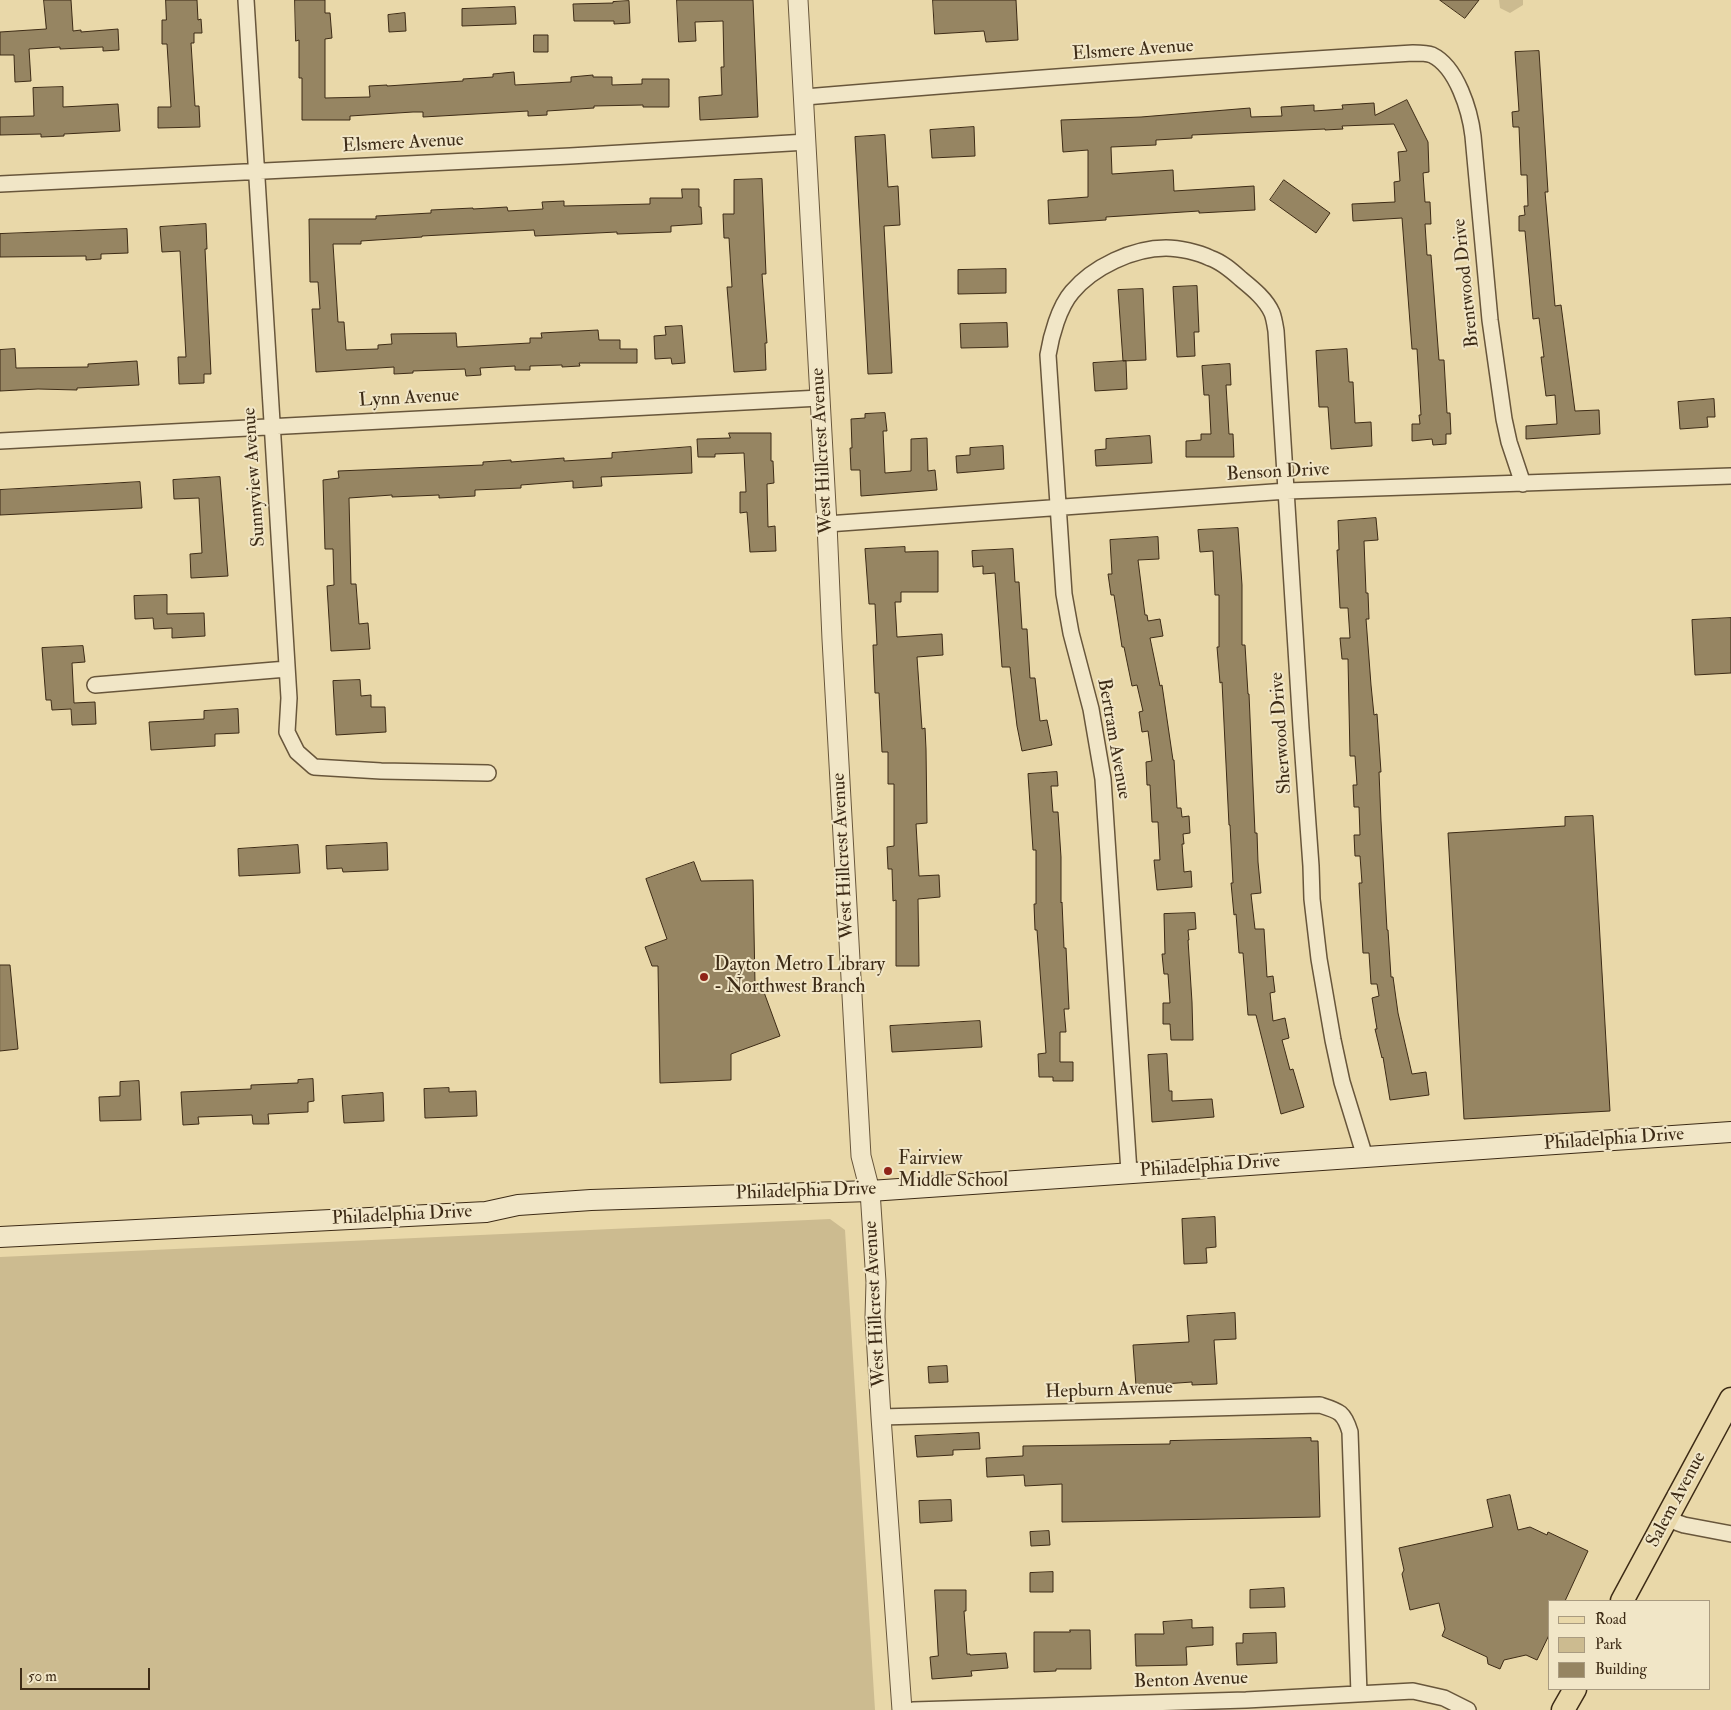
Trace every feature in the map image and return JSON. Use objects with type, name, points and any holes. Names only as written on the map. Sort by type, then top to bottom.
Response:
[{"type":"main road","name":"Philadelphia Drive","points":[[0,1237],[486,1212],[518,1205],[591,1200],[870,1191],[1731,1132]]},
{"type":"main road","name":"Salem Avenue","points":[[1623,1600],[1729,1405]]},
{"type":"main road","points":[[1563,1710],[1574,1690]]},
{"type":"street","name":"Sunnyview Avenue","points":[[246,0],[289,698],[287,732],[298,752],[314,767],[381,771],[488,773]]},
{"type":"street","name":"West Hillcrest Avenue","points":[[798,0],[805,97],[832,639],[861,1156],[870,1191],[876,1282],[875,1317],[881,1417],[902,1710]]},
{"type":"street","name":"Elsmere Avenue","points":[[805,97],[1034,78],[1413,53],[1431,54],[1443,63],[1454,78]]},
{"type":"street","name":"Brentwood Drive","points":[[1454,78],[1470,114],[1474,136],[1491,329],[1504,420],[1522,484]]},
{"type":"street","name":"Elsmere Avenue","points":[[0,184],[589,155],[807,142]]},
{"type":"street","name":"Bertram Avenue","points":[[1129,1172],[1103,779],[1091,709],[1071,633],[1064,594],[1048,356],[1050,342],[1058,317],[1070,293],[1085,279],[1116,259],[1146,251],[1166,248],[1183,250],[1210,258],[1226,266],[1266,303]]},
{"type":"street","name":"Sherwood Drive","points":[[1266,303],[1272,313],[1276,331],[1312,899],[1319,959],[1342,1082],[1365,1157]]},
{"type":"street","name":"Lynn Avenue","points":[[0,441],[820,398]]},
{"type":"street","name":"Benson Drive","points":[[827,524],[1287,492],[1731,476]]},
{"type":"street","points":[[95,685],[287,669]]},
{"type":"street","name":"Hepburn Avenue","points":[[881,1417],[1320,1405],[1336,1410],[1346,1419],[1350,1432],[1359,1694]]},
{"type":"street","points":[[1668,1519],[1684,1526],[1731,1534]]},
{"type":"street","name":"Benton Avenue","points":[[913,1710],[1246,1700],[1413,1690],[1444,1698],[1468,1710]]},
{"type":"green space","points":[[1499,0],[1523,0],[1523,5],[1510,13],[1500,8]]},
{"type":"green space","points":[[830,1219],[845,1230],[875,1710],[0,1710],[0,1257]]},
{"type":"building","points":[[44,0],[71,0],[73,31],[118,29],[119,50],[103,51],[103,47],[29,49],[31,81],[15,82],[14,55],[0,55],[0,32],[46,29]]},
{"type":"building","points":[[166,0],[197,0],[198,20],[201,19],[202,33],[194,33],[194,43],[191,43],[195,106],[199,106],[200,127],[158,128],[158,107],[171,107],[167,44],[162,44],[162,20],[166,20]]},
{"type":"building","points":[[295,0],[325,0],[325,13],[330,13],[332,38],[325,39],[325,98],[370,97],[369,86],[463,81],[463,79],[493,77],[493,74],[514,72],[515,85],[571,82],[571,77],[593,75],[593,77],[612,77],[612,85],[642,84],[642,79],[669,79],[669,107],[643,107],[643,105],[594,106],[594,108],[547,111],[547,115],[528,116],[528,111],[423,117],[423,112],[413,112],[350,116],[350,120],[302,120],[302,78],[299,78],[299,40],[296,41]]},
{"type":"building","points":[[677,0],[753,0],[758,117],[700,120],[699,97],[722,95],[721,67],[724,67],[723,21],[695,22],[696,41],[679,42]]},
{"type":"building","points":[[933,0],[1016,0],[1018,40],[986,42],[984,31],[935,34]]},
{"type":"building","points":[[1440,0],[1479,0],[1465,18]]},
{"type":"building","points":[[629,1],[630,23],[614,24],[614,21],[574,21],[573,4]]},
{"type":"building","points":[[515,7],[516,24],[462,26],[462,9]]},
{"type":"building","points":[[405,13],[406,31],[389,32],[388,15]]},
{"type":"building","points":[[534,35],[548,35],[548,52],[534,52]]},
{"type":"building","points":[[1539,51],[1548,192],[1545,192],[1555,306],[1561,305],[1575,411],[1599,410],[1600,434],[1526,439],[1526,426],[1557,424],[1555,395],[1546,396],[1539,318],[1533,319],[1525,231],[1519,231],[1519,216],[1525,215],[1524,206],[1528,206],[1527,175],[1521,175],[1519,127],[1513,127],[1512,112],[1519,111],[1515,52]]},
{"type":"building","points":[[63,87],[63,107],[118,104],[120,131],[41,137],[41,134],[0,135],[0,117],[34,116],[33,88]]},
{"type":"building","points":[[1407,100],[1428,142],[1429,172],[1423,173],[1425,202],[1430,202],[1431,224],[1425,224],[1427,255],[1431,255],[1439,360],[1444,360],[1447,413],[1450,413],[1451,434],[1446,434],[1446,444],[1433,445],[1432,439],[1412,441],[1412,424],[1420,424],[1419,415],[1421,415],[1417,349],[1412,349],[1402,218],[1353,221],[1352,204],[1395,202],[1394,182],[1400,181],[1398,152],[1407,151],[1394,124],[1342,126],[1343,129],[1325,130],[1192,135],[1192,138],[1156,140],[1156,145],[1111,147],[1112,174],[1173,170],[1174,191],[1254,186],[1255,210],[1199,213],[1199,211],[1106,217],[1106,220],[1049,224],[1048,200],[1088,197],[1088,150],[1063,152],[1061,120],[1141,117],[1250,108],[1251,117],[1282,116],[1281,107],[1314,105],[1314,111],[1343,109],[1342,105],[1374,103],[1375,115]]},
{"type":"building","points":[[974,127],[975,156],[932,158],[930,130]]},
{"type":"building","points":[[885,135],[888,187],[898,186],[900,225],[884,226],[892,373],[868,374],[855,137]]},
{"type":"building","points":[[762,179],[766,274],[762,274],[767,343],[765,343],[766,370],[734,372],[727,287],[732,287],[729,238],[724,238],[723,214],[734,214],[734,180]]},
{"type":"building","points":[[1284,180],[1330,213],[1316,233],[1270,200]]},
{"type":"building","points":[[682,189],[699,189],[699,207],[701,207],[702,224],[671,226],[671,232],[617,234],[617,232],[535,236],[534,230],[422,236],[361,241],[361,244],[333,244],[338,322],[344,322],[346,350],[378,349],[378,345],[392,344],[391,334],[456,333],[457,347],[530,343],[530,338],[542,338],[541,333],[598,330],[599,340],[620,340],[620,349],[637,349],[637,363],[579,363],[580,366],[562,367],[562,365],[530,366],[530,370],[515,370],[515,366],[480,368],[481,375],[466,376],[465,369],[413,371],[413,373],[394,374],[394,367],[316,372],[312,309],[320,309],[318,282],[310,282],[309,219],[376,219],[376,216],[431,213],[431,210],[473,208],[507,207],[508,211],[543,209],[542,202],[564,201],[564,206],[650,204],[650,198],[682,198]]},
{"type":"building","points":[[206,224],[207,249],[205,249],[211,374],[204,374],[204,383],[179,384],[178,357],[186,357],[180,251],[162,252],[160,227]]},
{"type":"building","points":[[127,229],[128,253],[101,254],[101,259],[86,260],[86,256],[0,257],[0,234]]},
{"type":"building","points":[[1006,269],[1006,293],[958,294],[958,270]]},
{"type":"building","points":[[1197,286],[1199,332],[1194,332],[1195,356],[1177,357],[1173,287]]},
{"type":"building","points":[[1143,289],[1146,360],[1123,361],[1118,290]]},
{"type":"building","points":[[1007,323],[1008,347],[961,348],[960,324]]},
{"type":"building","points":[[682,326],[685,363],[672,364],[671,358],[655,359],[654,336],[666,335],[665,327]]},
{"type":"building","points":[[15,349],[16,368],[88,367],[88,364],[137,361],[139,385],[77,388],[77,390],[38,389],[0,391],[0,350]]},
{"type":"building","points":[[1347,349],[1349,382],[1353,382],[1355,423],[1371,422],[1372,446],[1331,449],[1328,407],[1319,407],[1316,351]]},
{"type":"building","points":[[1126,361],[1127,389],[1095,391],[1093,363]]},
{"type":"building","points":[[1230,364],[1231,385],[1226,385],[1229,434],[1233,434],[1234,457],[1186,457],[1186,441],[1201,440],[1201,434],[1211,434],[1209,395],[1204,395],[1202,366]]},
{"type":"building","points":[[1714,399],[1715,417],[1707,417],[1708,427],[1680,429],[1678,402]]},
{"type":"building","points":[[885,413],[887,431],[883,431],[885,473],[911,471],[911,439],[927,438],[928,471],[935,470],[937,490],[861,496],[860,470],[851,470],[851,419],[865,418],[865,414]]},
{"type":"building","points":[[729,433],[771,433],[771,461],[773,461],[774,483],[767,484],[768,527],[775,526],[776,551],[750,552],[747,512],[740,513],[740,492],[746,492],[744,453],[715,454],[715,457],[698,457],[697,439],[730,438]]},
{"type":"building","points":[[1150,436],[1152,463],[1096,466],[1095,450],[1106,449],[1106,439]]},
{"type":"building","points":[[1003,446],[1004,469],[957,473],[956,456],[970,455],[970,448]]},
{"type":"building","points":[[691,447],[692,473],[601,477],[602,486],[573,488],[573,481],[521,485],[521,488],[475,490],[475,496],[439,498],[439,495],[392,497],[392,495],[349,498],[351,584],[356,584],[359,624],[368,623],[370,649],[331,651],[327,586],[334,585],[333,549],[325,549],[323,480],[339,478],[338,471],[483,465],[483,462],[511,460],[511,462],[564,458],[564,461],[612,458],[612,453]]},
{"type":"building","points":[[220,477],[228,576],[191,578],[190,554],[202,553],[199,498],[174,499],[173,480]]},
{"type":"building","points":[[140,482],[142,508],[0,515],[0,490]]},
{"type":"building","points":[[1376,518],[1378,540],[1364,541],[1369,619],[1366,619],[1374,715],[1377,714],[1381,772],[1379,772],[1381,821],[1391,977],[1393,977],[1398,1013],[1412,1074],[1426,1072],[1429,1095],[1390,1100],[1383,1057],[1375,1029],[1377,1029],[1372,998],[1379,996],[1377,984],[1371,984],[1369,953],[1363,953],[1359,883],[1362,883],[1360,856],[1355,856],[1354,835],[1360,835],[1359,807],[1354,807],[1353,785],[1357,785],[1355,756],[1350,756],[1348,659],[1342,659],[1340,638],[1350,638],[1348,608],[1340,608],[1337,550],[1339,550],[1338,521]]},
{"type":"building","points":[[1238,528],[1242,585],[1242,645],[1245,645],[1249,694],[1255,833],[1257,833],[1261,893],[1251,894],[1255,929],[1264,929],[1267,977],[1273,976],[1275,992],[1270,993],[1273,1021],[1285,1018],[1289,1038],[1282,1040],[1290,1070],[1293,1069],[1304,1107],[1281,1114],[1256,1015],[1248,1015],[1243,953],[1239,953],[1231,883],[1233,883],[1222,682],[1220,683],[1217,647],[1219,647],[1219,595],[1215,595],[1213,551],[1200,552],[1198,530]]},
{"type":"building","points":[[1158,537],[1159,559],[1138,560],[1145,615],[1147,615],[1148,621],[1160,619],[1163,636],[1150,638],[1160,686],[1162,685],[1174,760],[1177,808],[1181,808],[1182,817],[1189,816],[1190,833],[1183,834],[1184,844],[1182,844],[1184,872],[1191,871],[1192,887],[1157,890],[1154,860],[1160,860],[1158,822],[1152,822],[1150,785],[1147,785],[1146,762],[1152,761],[1148,731],[1142,732],[1139,712],[1143,711],[1137,685],[1132,686],[1124,647],[1122,647],[1114,595],[1111,595],[1108,574],[1112,574],[1110,540]]},
{"type":"building","points":[[905,547],[905,552],[938,551],[938,592],[901,592],[901,602],[895,602],[897,637],[942,634],[943,655],[917,657],[922,729],[925,728],[927,823],[916,824],[919,876],[939,875],[940,897],[918,899],[919,966],[896,966],[896,900],[893,901],[892,869],[888,869],[887,847],[894,846],[894,784],[888,784],[888,752],[882,752],[879,693],[875,693],[873,645],[877,645],[875,604],[869,604],[865,549]]},
{"type":"building","points":[[1013,549],[1015,582],[1019,582],[1022,629],[1027,629],[1030,678],[1035,678],[1040,721],[1047,720],[1052,745],[1022,751],[1010,667],[1002,667],[995,573],[983,574],[983,566],[973,567],[972,551]]},
{"type":"building","points":[[167,595],[167,614],[204,613],[205,636],[172,638],[172,628],[154,629],[153,618],[135,619],[134,596]]},
{"type":"building","points":[[1731,618],[1731,673],[1695,675],[1692,620]]},
{"type":"building","points":[[83,646],[85,662],[72,663],[74,703],[95,702],[96,724],[72,725],[71,709],[52,710],[51,700],[46,700],[42,648]]},
{"type":"building","points":[[360,680],[361,696],[371,695],[371,707],[385,707],[386,732],[336,735],[333,681]]},
{"type":"building","points":[[238,709],[239,733],[215,734],[215,746],[151,750],[149,722],[204,719],[204,711]]},
{"type":"building","points":[[1057,772],[1058,786],[1051,786],[1053,812],[1058,812],[1061,857],[1061,903],[1064,948],[1066,948],[1069,1009],[1064,1009],[1066,1032],[1060,1032],[1060,1062],[1073,1062],[1073,1081],[1053,1081],[1053,1077],[1039,1077],[1038,1054],[1046,1053],[1037,930],[1035,930],[1036,850],[1033,850],[1028,774]]},
{"type":"building","points":[[1593,816],[1610,1111],[1464,1119],[1448,833],[1565,826],[1565,817]]},
{"type":"building","points":[[387,843],[388,870],[343,872],[342,868],[327,869],[326,846]]},
{"type":"building","points":[[298,845],[300,873],[239,876],[238,849]]},
{"type":"building","name":"Dayton Metro Library - Northwest Branch","points":[[694,862],[701,881],[753,880],[755,984],[761,984],[780,1036],[731,1054],[731,1080],[660,1083],[658,966],[652,966],[645,947],[667,939],[646,879]]},
{"type":"building","points":[[1195,913],[1196,929],[1188,930],[1193,1040],[1171,1040],[1170,1024],[1163,1024],[1163,1003],[1170,1003],[1168,974],[1164,974],[1162,954],[1165,954],[1164,914]]},
{"type":"building","points":[[0,965],[10,965],[18,1049],[0,1051]]},
{"type":"building","points":[[980,1021],[982,1047],[892,1052],[890,1026]]},
{"type":"building","points":[[1167,1054],[1169,1091],[1172,1091],[1172,1101],[1212,1099],[1214,1117],[1152,1122],[1148,1055]]},
{"type":"building","points":[[313,1079],[314,1101],[308,1102],[308,1112],[268,1114],[269,1124],[253,1124],[252,1115],[198,1117],[199,1124],[183,1125],[181,1092],[251,1089],[251,1085],[298,1083],[298,1080]]},
{"type":"building","points":[[139,1081],[141,1120],[100,1121],[99,1097],[120,1096],[120,1082]]},
{"type":"building","points":[[449,1088],[449,1092],[476,1091],[477,1116],[425,1118],[424,1089]]},
{"type":"building","points":[[383,1093],[384,1121],[344,1123],[342,1096]]},
{"type":"building","points":[[1215,1217],[1216,1247],[1206,1248],[1207,1263],[1184,1264],[1182,1219]]},
{"type":"building","points":[[1235,1313],[1236,1339],[1214,1340],[1217,1384],[1192,1385],[1192,1382],[1136,1386],[1133,1345],[1189,1342],[1187,1316]]},
{"type":"building","points":[[947,1366],[948,1382],[929,1383],[928,1367]]},
{"type":"building","points":[[979,1433],[980,1449],[953,1450],[953,1455],[917,1457],[915,1436]]},
{"type":"building","points":[[1311,1438],[1311,1441],[1318,1441],[1320,1517],[1062,1522],[1062,1484],[1025,1486],[1024,1475],[987,1477],[986,1458],[1023,1456],[1023,1446],[1170,1444],[1170,1441]]},
{"type":"building","points":[[1510,1495],[1518,1530],[1530,1527],[1547,1535],[1548,1532],[1588,1551],[1565,1600],[1548,1600],[1548,1637],[1537,1660],[1526,1655],[1504,1660],[1500,1669],[1488,1664],[1487,1657],[1442,1636],[1445,1629],[1439,1603],[1410,1610],[1402,1574],[1404,1570],[1399,1548],[1493,1527],[1487,1500]]},
{"type":"building","points":[[951,1500],[952,1521],[920,1523],[919,1501]]},
{"type":"building","points":[[1049,1531],[1050,1545],[1031,1546],[1030,1532]]},
{"type":"building","points":[[1053,1572],[1053,1592],[1030,1592],[1030,1573]]},
{"type":"building","points":[[1284,1588],[1285,1607],[1250,1608],[1250,1590]]},
{"type":"building","points":[[935,1590],[966,1590],[966,1611],[964,1611],[967,1654],[1006,1653],[1008,1668],[971,1671],[972,1676],[932,1679],[930,1657],[938,1656]]},
{"type":"building","points":[[1192,1620],[1192,1628],[1213,1627],[1213,1645],[1186,1647],[1187,1665],[1136,1666],[1135,1634],[1164,1634],[1163,1622]]},
{"type":"building","points":[[1070,1630],[1090,1630],[1091,1669],[1056,1669],[1056,1671],[1034,1672],[1034,1632],[1070,1632]]},
{"type":"building","points":[[1276,1633],[1277,1663],[1237,1665],[1236,1643],[1243,1643],[1243,1634]]},
{"type":"place","name":"Dayton Metro Library - Northwest Branch","points":[[704,977]]},
{"type":"place","name":"Fairview Middle School","points":[[888,1171]]}]
